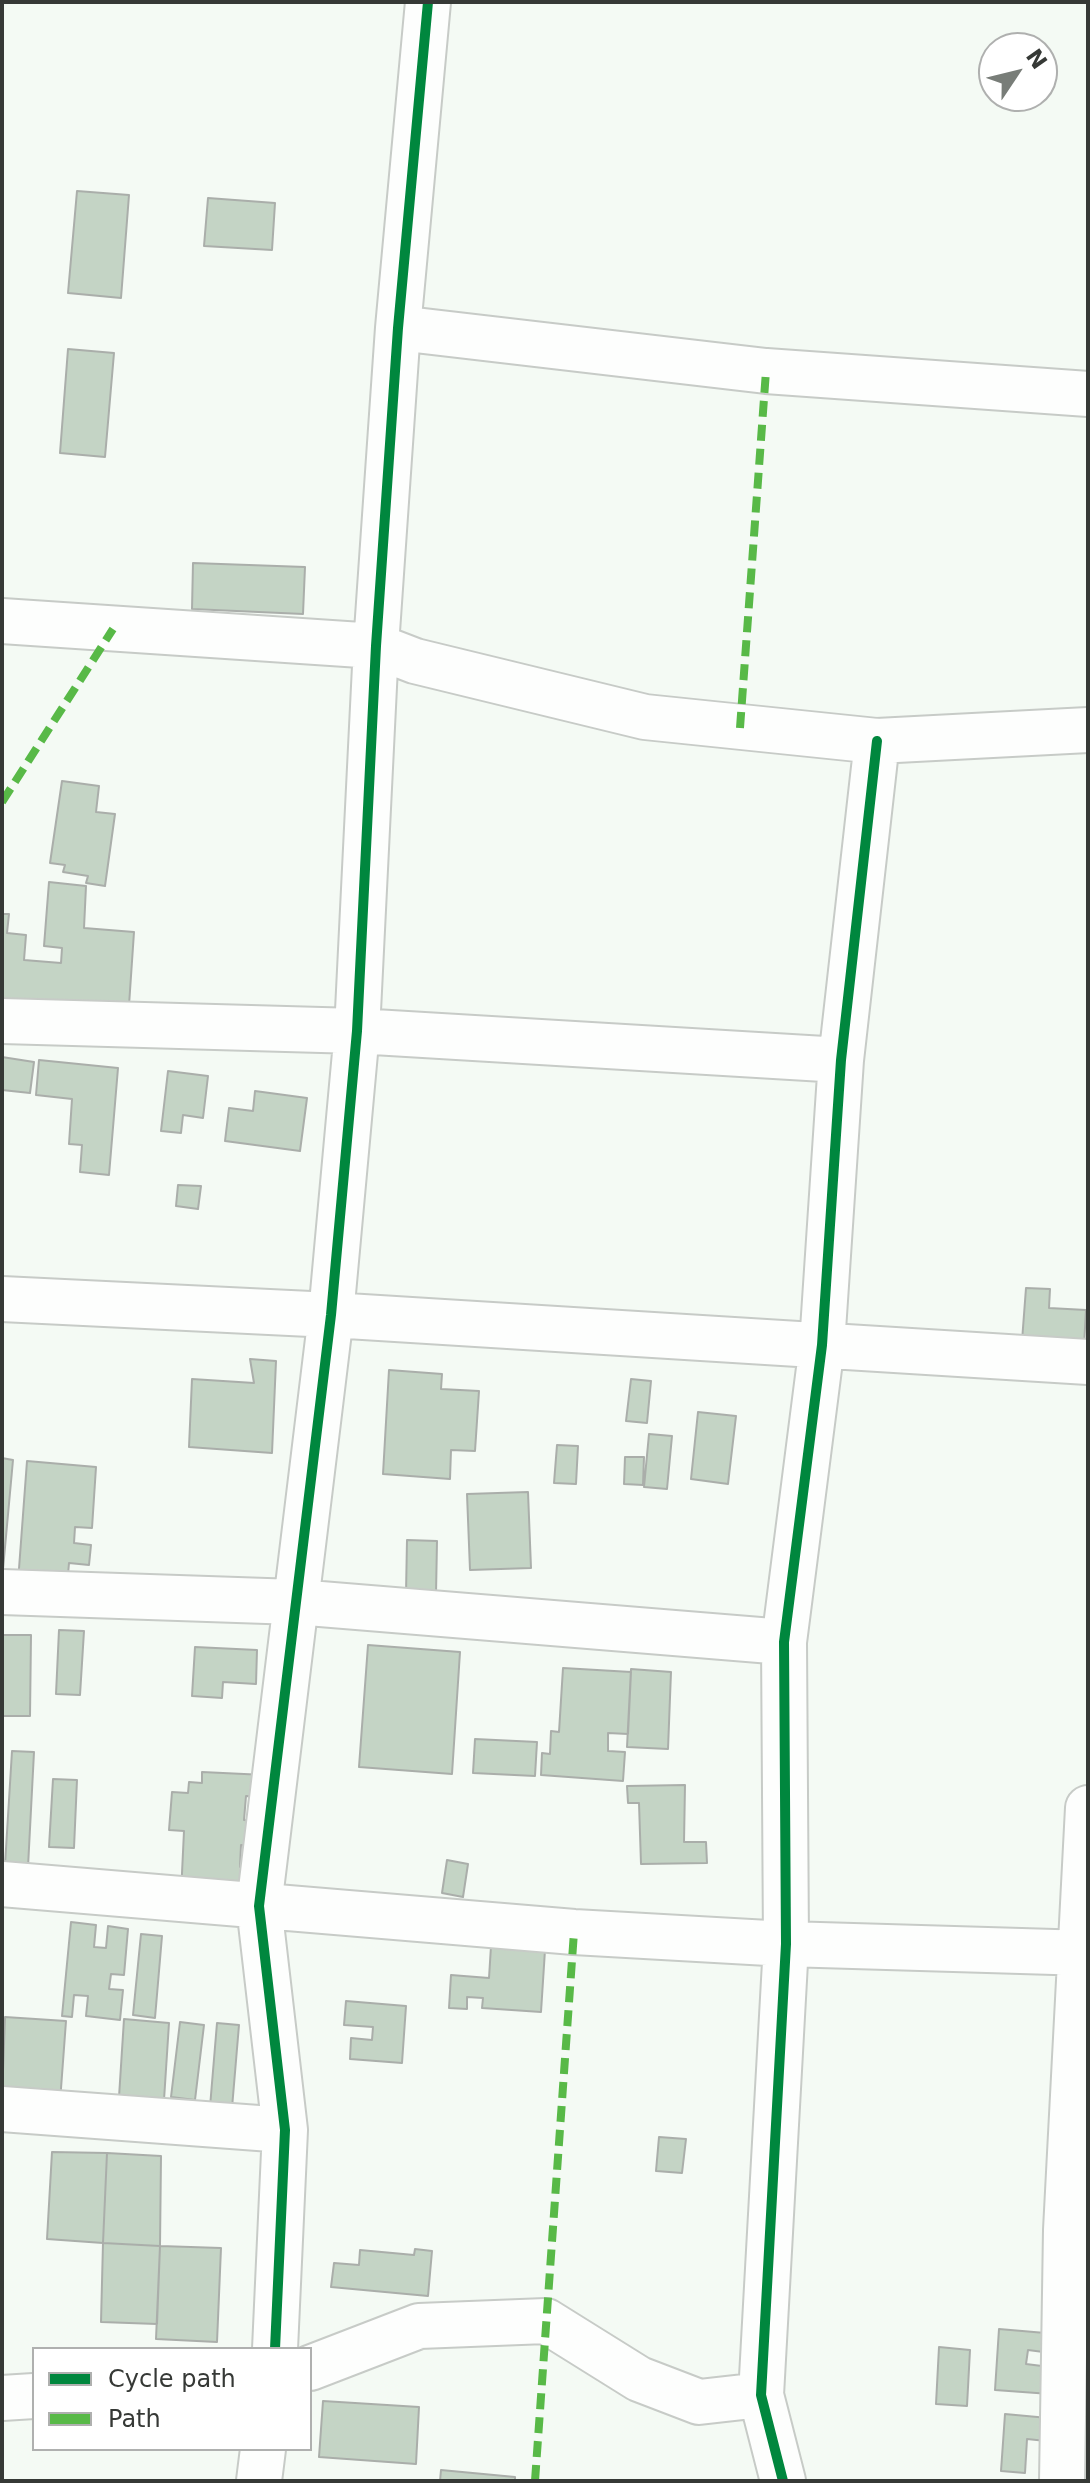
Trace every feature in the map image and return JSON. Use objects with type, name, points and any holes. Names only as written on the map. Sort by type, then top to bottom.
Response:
[{"type":"street","points":[[275,2347],[285,2130],[259,1906],[331,1315],[357,1031],[376,646],[398,328],[428,2]]},
{"type":"street","points":[[398,328],[766,371],[1088,394]]},
{"type":"street","points":[[2,621],[376,646],[415,661],[645,717],[877,741],[1088,730]]},
{"type":"street","points":[[783,2481],[761,2395],[786,1944],[784,1642],[822,1345],[841,1060],[877,741]]},
{"type":"street","points":[[2,1021],[357,1031],[841,1060]]},
{"type":"street","points":[[2,1299],[331,1315],[1088,1362]]},
{"type":"street","points":[[2,1592],[296,1602],[784,1642]]},
{"type":"street","points":[[1062,2481],[1077,2231],[1088,1808]]},
{"type":"street","points":[[2,1884],[574,1932],[786,1944],[1085,1953]]},
{"type":"street","points":[[2,2109],[285,2130]]},
{"type":"street","points":[[312,2367],[419,2326],[546,2321],[639,2379],[699,2402],[761,2395]]},
{"type":"street","points":[[2,2398],[32,2396]]},
{"type":"street","points":[[259,2481],[263,2451]]},
{"type":"building","points":[[77,191],[129,195],[121,298],[68,293]]},
{"type":"building","points":[[208,198],[275,203],[272,250],[204,246]]},
{"type":"building","points":[[68,349],[114,353],[105,457],[60,453]]},
{"type":"building","points":[[193,563],[305,567],[303,614],[192,609]]},
{"type":"building","points":[[62,781],[99,786],[96,812],[115,814],[105,886],[86,883],[88,876],[63,872],[65,865],[50,863]]},
{"type":"building","points":[[49,882],[86,886],[84,928],[134,932],[128,1020],[2,1009],[2,914],[9,914],[7,933],[26,935],[24,960],[61,963],[62,948],[44,946]]},
{"type":"building","points":[[2,1057],[34,1062],[30,1093],[2,1090]]},
{"type":"building","points":[[39,1060],[118,1068],[109,1175],[80,1172],[82,1145],[69,1144],[72,1099],[36,1095]]},
{"type":"building","points":[[168,1071],[208,1076],[203,1118],[183,1115],[181,1133],[161,1131]]},
{"type":"building","points":[[255,1091],[307,1098],[300,1151],[225,1141],[229,1108],[253,1111]]},
{"type":"building","points":[[178,1185],[201,1186],[198,1209],[176,1206]]},
{"type":"building","points":[[1026,1288],[1050,1289],[1049,1308],[1086,1310],[1084,1346],[1022,1341]]},
{"type":"building","points":[[250,1359],[276,1361],[272,1453],[189,1447],[192,1379],[254,1383]]},
{"type":"building","points":[[389,1370],[442,1374],[441,1389],[479,1391],[475,1451],[451,1450],[450,1479],[383,1474]]},
{"type":"building","points":[[631,1379],[651,1381],[647,1423],[626,1421]]},
{"type":"building","points":[[698,1412],[736,1416],[728,1484],[691,1479]]},
{"type":"building","points":[[649,1434],[672,1436],[667,1489],[644,1487]]},
{"type":"building","points":[[557,1445],[578,1446],[576,1484],[554,1483]]},
{"type":"building","points":[[625,1457],[644,1457],[643,1485],[624,1484]]},
{"type":"building","points":[[2,1458],[13,1460],[2,1580]]},
{"type":"building","points":[[27,1461],[96,1467],[92,1528],[75,1527],[74,1543],[91,1545],[89,1565],[69,1563],[67,1586],[18,1582]]},
{"type":"building","points":[[528,1492],[531,1568],[470,1570],[467,1494]]},
{"type":"building","points":[[407,1540],[437,1541],[436,1594],[406,1593]]},
{"type":"building","points":[[59,1630],[84,1631],[80,1695],[56,1694]]},
{"type":"building","points":[[2,1635],[31,1635],[30,1716],[2,1716]]},
{"type":"building","points":[[368,1645],[460,1652],[452,1774],[359,1767]]},
{"type":"building","points":[[195,1647],[257,1650],[256,1684],[223,1682],[222,1698],[192,1696]]},
{"type":"building","points":[[563,1668],[631,1672],[628,1734],[608,1733],[608,1751],[625,1752],[623,1781],[541,1775],[542,1753],[550,1754],[551,1731],[559,1732]]},
{"type":"building","points":[[631,1669],[671,1672],[668,1749],[627,1747]]},
{"type":"building","points":[[475,1739],[537,1742],[535,1776],[473,1773]]},
{"type":"building","points":[[12,1751],[34,1752],[28,1867],[5,1865]]},
{"type":"building","points":[[202,1772],[265,1775],[263,1797],[246,1796],[244,1820],[255,1821],[253,1846],[241,1845],[240,1867],[257,1868],[248,1897],[181,1894],[184,1831],[169,1830],[172,1792],[188,1793],[189,1782],[202,1783]]},
{"type":"building","points":[[53,1779],[77,1780],[74,1848],[49,1847]]},
{"type":"building","points":[[685,1785],[684,1842],[706,1842],[707,1863],[641,1864],[639,1803],[628,1803],[627,1786]]},
{"type":"building","points":[[447,1860],[468,1864],[463,1897],[442,1893]]},
{"type":"building","points":[[71,1922],[96,1925],[94,1947],[106,1948],[108,1926],[128,1929],[124,1975],[111,1974],[109,1989],[123,1990],[120,2020],[86,2016],[88,1996],[74,1995],[72,2017],[62,2016]]},
{"type":"building","points":[[141,1934],[162,1936],[155,2018],[133,2015]]},
{"type":"building","points":[[491,1946],[545,1950],[541,2012],[482,2008],[483,1998],[467,1997],[467,2009],[449,2008],[451,1975],[489,1978]]},
{"type":"building","points":[[346,2001],[406,2006],[402,2063],[350,2059],[351,2038],[372,2040],[373,2027],[344,2025]]},
{"type":"building","points":[[5,2017],[66,2021],[60,2102],[2,2098]]},
{"type":"building","points":[[124,2019],[169,2023],[164,2100],[119,2097]]},
{"type":"building","points":[[180,2022],[204,2025],[195,2100],[171,2097]]},
{"type":"building","points":[[217,2023],[239,2025],[232,2108],[210,2107]]},
{"type":"building","points":[[659,2137],[686,2139],[682,2173],[656,2171]]},
{"type":"building","points":[[52,2152],[107,2153],[103,2243],[47,2239]]},
{"type":"building","points":[[107,2153],[161,2156],[160,2246],[103,2243]]},
{"type":"building","points":[[103,2243],[160,2246],[157,2324],[101,2322]]},
{"type":"building","points":[[160,2246],[221,2248],[217,2342],[156,2339]]},
{"type":"building","points":[[415,2249],[432,2251],[428,2296],[331,2287],[334,2263],[359,2265],[360,2250],[414,2255]]},
{"type":"building","points":[[999,2329],[1057,2334],[1050,2394],[995,2390]],"holes":[[[1028,2350],[1051,2353],[1050,2367],[1026,2364]]]},
{"type":"building","points":[[939,2347],[970,2350],[967,2406],[936,2404]]},
{"type":"building","points":[[323,2401],[419,2407],[416,2464],[319,2457]]},
{"type":"building","points":[[1005,2414],[1048,2418],[1046,2441],[1027,2439],[1025,2473],[1001,2471]]},
{"type":"building","points":[[441,2470],[515,2477],[515,2481],[440,2481]]},
{"type":"marked path","points":[[740,728],[766,371]]},
{"type":"marked path","points":[[2,802],[113,629]]},
{"type":"marked path","points":[[535,2481],[574,1932]]},
{"type":"cycle path","points":[[275,2347],[285,2130],[259,1906],[331,1315],[357,1031],[376,646],[398,328],[428,2]]},
{"type":"cycle path","points":[[783,2481],[761,2395],[786,1944],[784,1642],[822,1345],[841,1060],[877,741]]}]
